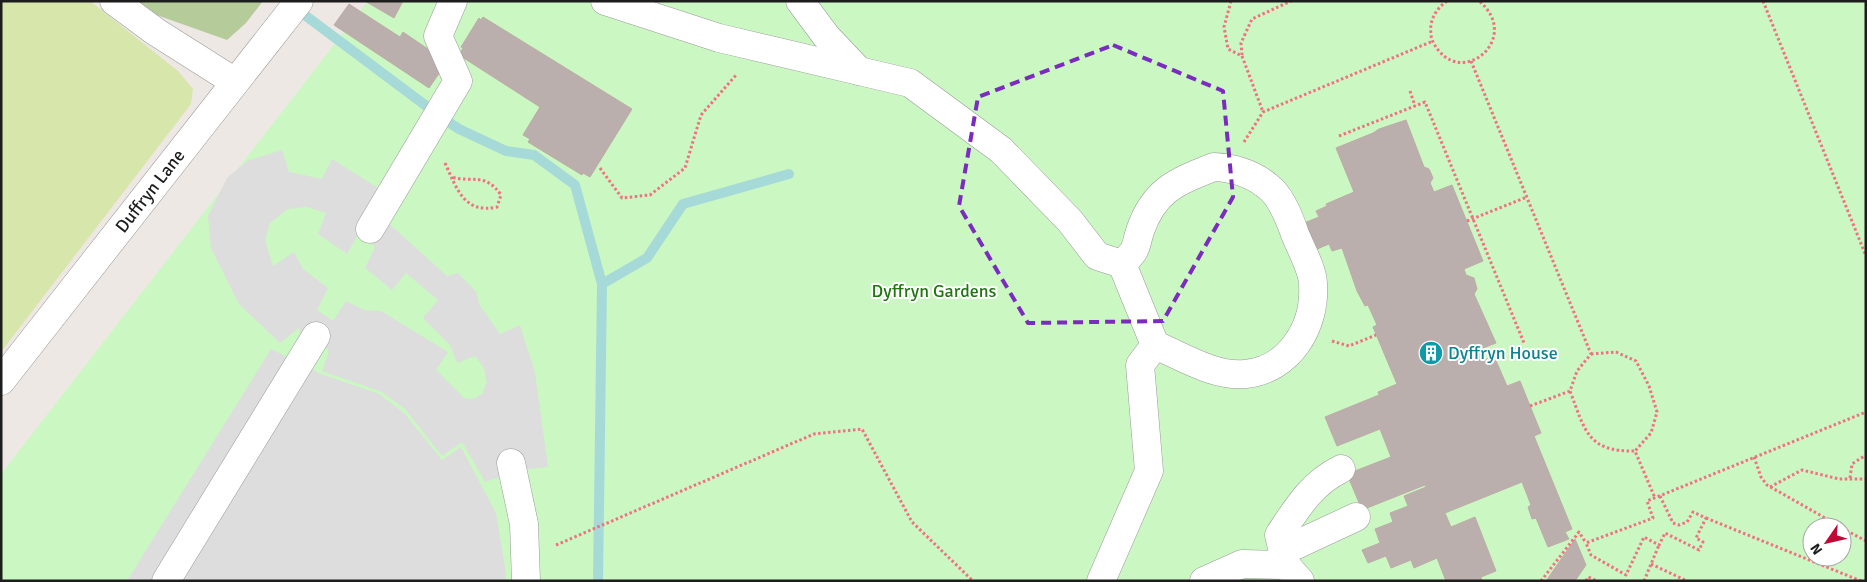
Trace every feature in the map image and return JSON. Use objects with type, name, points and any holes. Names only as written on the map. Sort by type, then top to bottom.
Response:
[{"type":"street","points":[[114,1],[156,32],[235,82]]},
{"type":"street","name":"Duffryn Lane","points":[[1,381],[299,1]]},
{"type":"street","points":[[370,229],[458,81],[438,36],[453,1]]},
{"type":"street","points":[[605,1],[719,38],[910,83],[1001,150],[1070,221],[1097,256],[1122,264]]},
{"type":"street","points":[[800,1],[826,36],[859,71]]},
{"type":"street","points":[[1214,167],[1228,168],[1246,173],[1273,191],[1289,217],[1314,283],[1309,322],[1292,351],[1271,368],[1244,374],[1218,372],[1155,345],[1122,264],[1136,250],[1140,231],[1154,200],[1180,180],[1214,167]]},
{"type":"street","points":[[166,581],[316,336]]},
{"type":"street","points":[[1101,581],[1149,471],[1140,365],[1155,345]]},
{"type":"street","points":[[511,463],[524,524],[526,569]]},
{"type":"street","points":[[1289,565],[1279,535],[1305,496],[1327,476],[1341,469]]},
{"type":"street","points":[[1204,581],[1242,564],[1289,565],[1356,516]]},
{"type":"path","points":[[1231,1],[1224,27],[1228,49],[1242,56]]},
{"type":"path","points":[[1263,112],[1242,56],[1241,43],[1252,19],[1291,1]]},
{"type":"path","points":[[1447,1],[1433,15],[1430,25],[1433,42],[1441,54],[1450,60],[1471,61],[1489,49],[1494,39],[1493,18],[1479,1]]},
{"type":"path","points":[[1763,1],[1866,256]]},
{"type":"path","points":[[1228,168],[1263,112],[1433,42]]},
{"type":"path","points":[[600,168],[622,198],[650,195],[684,168],[701,115],[735,76],[768,49]]},
{"type":"path","points":[[1471,61],[1591,354]]},
{"type":"path","points":[[1410,91],[1416,106]]},
{"type":"path","points":[[1339,136],[1425,102],[1524,343]]},
{"type":"path","points":[[427,132],[457,190],[473,207],[487,209],[497,207],[501,195],[494,184],[478,178],[451,177]]},
{"type":"path","points":[[1467,222],[1527,197]]},
{"type":"path","points":[[1309,322],[1323,339],[1349,346],[1376,335]]},
{"type":"path","points":[[1616,352],[1636,362],[1649,386],[1657,412],[1652,433],[1635,451],[1614,452],[1594,442],[1581,420],[1570,391],[1577,371],[1591,354],[1616,352]]},
{"type":"path","points":[[1530,406],[1570,391]]},
{"type":"path","points":[[1586,543],[1652,518],[1647,501],[1866,412]]},
{"type":"path","points":[[526,569],[814,434],[862,429],[912,522],[973,581]]},
{"type":"path","points":[[1635,451],[1655,498]]},
{"type":"path","points":[[1850,478],[1852,464],[1866,455]]},
{"type":"path","points":[[1754,457],[1761,477],[1770,487],[1823,517]]},
{"type":"path","points":[[1770,487],[1802,470],[1840,479],[1866,479]]},
{"type":"path","points":[[1660,496],[1673,523],[1680,525],[1687,522],[1693,512],[1861,581]]},
{"type":"path","points":[[1644,581],[1665,534],[1699,550],[1702,542],[1696,538],[1706,518]]},
{"type":"path","points":[[1541,581],[1579,532],[1591,555],[1626,575]]},
{"type":"path","points":[[1852,533],[1866,541]]},
{"type":"path","points":[[1624,581],[1644,537],[1659,545]]},
{"type":"path","points":[[1651,564],[1687,581]]},
{"type":"path","points":[[1586,581],[1588,577],[1597,581]]},
{"type":"highlighted area","points":[[1113,45],[1223,91],[1233,197],[1163,321],[1028,323],[959,206],[978,97]]},
{"type":"green space","points":[[1,1],[90,1],[178,71],[193,89],[191,104],[1,352]]},
{"type":"green space","points":[[133,1],[263,1],[246,23],[227,40],[151,13]]},
{"type":"green space","name":"Dyffryn Gardens","points":[[368,1],[1866,1],[1866,581],[1,581],[1,474]]},
{"type":"shaded area","points":[[282,150],[289,172],[322,179],[332,159],[378,188],[387,222],[447,276],[458,273],[476,292],[480,306],[500,334],[520,325],[535,373],[548,467],[522,470],[485,482],[462,442],[442,456],[405,409],[382,392],[322,371],[329,352],[324,344],[302,340],[299,328],[280,343],[239,304],[211,248],[208,216],[227,178],[247,161]],"holes":[[[307,207],[326,213],[318,234],[347,254],[359,233],[375,247],[365,268],[392,290],[406,273],[438,300],[423,318],[450,345],[457,363],[475,356],[484,368],[487,382],[482,394],[473,399],[464,398],[436,370],[448,352],[381,311],[364,310],[346,301],[333,321],[317,310],[328,288],[303,269],[294,252],[273,266],[265,240],[270,223],[288,209]]]},
{"type":"shaded area","points":[[271,349],[321,374],[379,394],[404,413],[442,460],[461,447],[496,513],[506,573],[505,581],[127,581]]},
{"type":"building","points":[[365,1],[403,1],[394,18]]},
{"type":"building","points":[[349,4],[400,37],[403,32],[447,62],[429,88],[334,25]]},
{"type":"building","points":[[483,17],[632,109],[590,177],[583,173],[582,175],[528,142],[530,139],[523,135],[540,107],[459,55],[463,48],[461,47],[479,18],[481,20]]},
{"type":"building","name":"Dyffryn House","points":[[1406,120],[1424,167],[1429,169],[1433,178],[1430,183],[1434,192],[1452,185],[1483,261],[1464,269],[1466,275],[1474,278],[1477,289],[1474,294],[1496,343],[1478,350],[1482,361],[1494,356],[1507,386],[1520,381],[1541,433],[1534,436],[1572,529],[1565,532],[1569,539],[1548,547],[1536,518],[1532,519],[1528,507],[1531,505],[1522,482],[1445,513],[1451,527],[1475,517],[1496,571],[1481,577],[1482,581],[1446,581],[1437,558],[1414,568],[1411,560],[1391,568],[1386,556],[1368,563],[1362,550],[1380,543],[1375,529],[1393,522],[1390,513],[1408,506],[1404,496],[1426,487],[1425,485],[1362,510],[1347,474],[1391,457],[1380,429],[1337,446],[1325,417],[1379,395],[1378,392],[1397,384],[1373,327],[1377,325],[1368,305],[1365,306],[1357,291],[1342,248],[1332,251],[1329,244],[1310,252],[1299,225],[1319,217],[1316,211],[1327,206],[1326,204],[1354,192],[1336,148],[1379,129]]},
{"type":"building","points":[[1575,539],[1586,565],[1575,581],[1546,581]]},
{"type":"waterway","points":[[306,16],[429,108]]},
{"type":"waterway","points":[[442,118],[459,129],[506,151],[534,155],[575,185],[602,284]]},
{"type":"waterway","points":[[598,581],[602,284],[647,258],[683,204],[789,174]]},
{"type":"place","name":"Dyffryn House","points":[[1431,353]]}]
